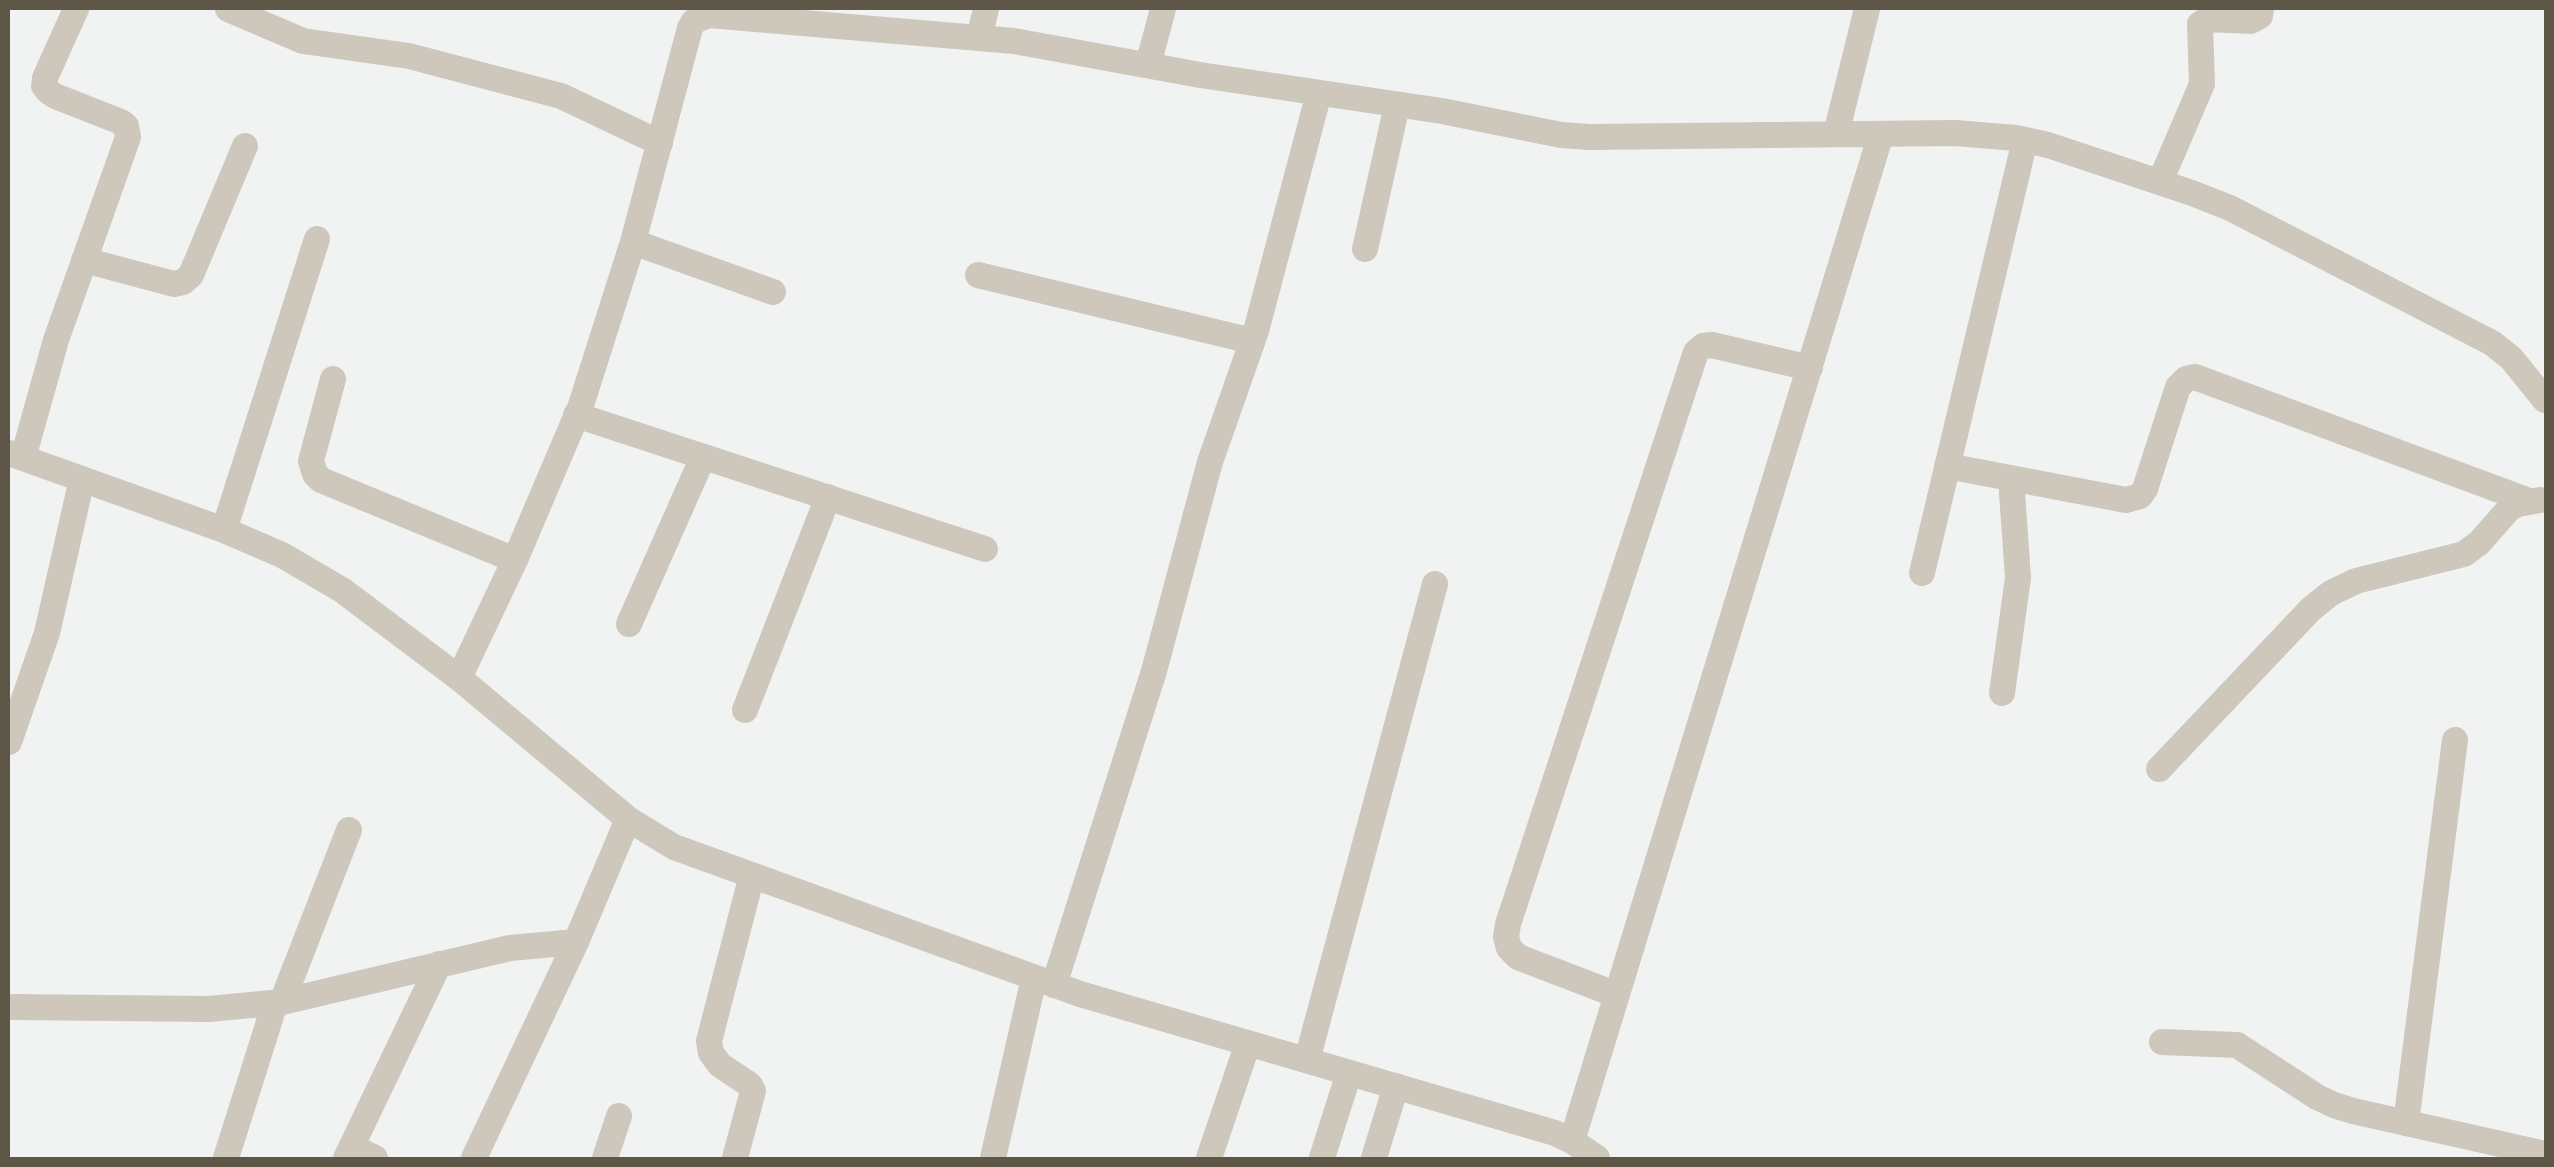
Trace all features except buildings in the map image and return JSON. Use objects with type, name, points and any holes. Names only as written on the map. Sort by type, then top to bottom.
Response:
[{"type":"street","points":[[76,9],[45,78],[44,86],[55,96],[121,122],[128,131],[16,456],[224,530],[282,555],[342,590],[459,678],[628,819],[674,847],[1044,981],[1555,1133],[1572,1141],[1597,1158]]},
{"type":"street","points":[[228,9],[303,41],[394,53],[561,96],[660,143]]},
{"type":"street","points":[[980,38],[986,9]]},
{"type":"street","points":[[1148,66],[1163,9]]},
{"type":"street","points":[[1836,134],[1867,9]]},
{"type":"street","points":[[2160,182],[2202,84],[2200,24],[2208,19],[2251,20],[2260,16],[2261,9]]},
{"type":"street","points":[[459,678],[515,560],[576,415],[633,242],[660,143],[688,15]]},
{"type":"street","points":[[688,15],[694,21],[709,15],[823,17],[1034,44],[1148,66],[1397,105],[1561,135],[1589,137],[1955,133],[2025,140],[2048,145],[2160,182],[2230,208],[2492,343],[2511,358],[2545,400]]},
{"type":"street","points":[[993,1158],[1044,981],[1151,680],[1208,469],[1252,341],[1319,93]]},
{"type":"street","points":[[1364,249],[1397,105]]},
{"type":"street","points":[[1572,1141],[1881,134]]},
{"type":"street","points":[[1922,573],[2025,140]]},
{"type":"street","points":[[84,260],[174,284],[184,282],[191,275],[245,146]]},
{"type":"street","points":[[224,530],[318,238]]},
{"type":"street","points":[[633,242],[773,292]]},
{"type":"street","points":[[978,275],[1252,341]]},
{"type":"street","points":[[1617,995],[1518,957],[1509,948],[1508,924],[1696,352],[1703,346],[1712,345],[1810,368]]},
{"type":"street","points":[[1947,466],[2126,500],[2140,496],[2145,489],[2178,387],[2186,380],[2195,377],[2537,500]]},
{"type":"street","points":[[333,380],[311,460],[314,474],[321,480],[515,560]]},
{"type":"street","points":[[576,415],[985,548]]},
{"type":"street","points":[[629,624],[703,456]]},
{"type":"street","points":[[2002,693],[2018,578],[2011,478]]},
{"type":"street","points":[[9,742],[47,633],[82,479]]},
{"type":"street","points":[[746,710],[828,497]]},
{"type":"street","points":[[2159,769],[2304,616],[2331,593],[2356,581],[2464,554],[2479,543],[2509,510],[2518,504],[2537,500]]},
{"type":"street","points":[[1307,1060],[1435,584]]},
{"type":"street","points":[[2406,1123],[2455,740]]},
{"type":"street","points":[[474,1158],[576,942],[628,819]]},
{"type":"street","points":[[226,1158],[279,1002],[349,830]]},
{"type":"street","points":[[735,1158],[753,1092],[750,1084],[720,1065],[711,1053],[709,1041],[752,875]]},
{"type":"street","points":[[10,1012],[209,1009],[279,1002],[510,948],[576,942]]},
{"type":"street","points":[[358,1155],[439,964]]},
{"type":"street","points":[[2162,1042],[2237,1045],[2317,1097],[2353,1111],[2545,1154]]},
{"type":"street","points":[[1209,1158],[1248,1043]]},
{"type":"street","points":[[1322,1158],[1349,1073]]},
{"type":"street","points":[[1374,1158],[1396,1086]]},
{"type":"street","points":[[605,1158],[619,1116]]}]
